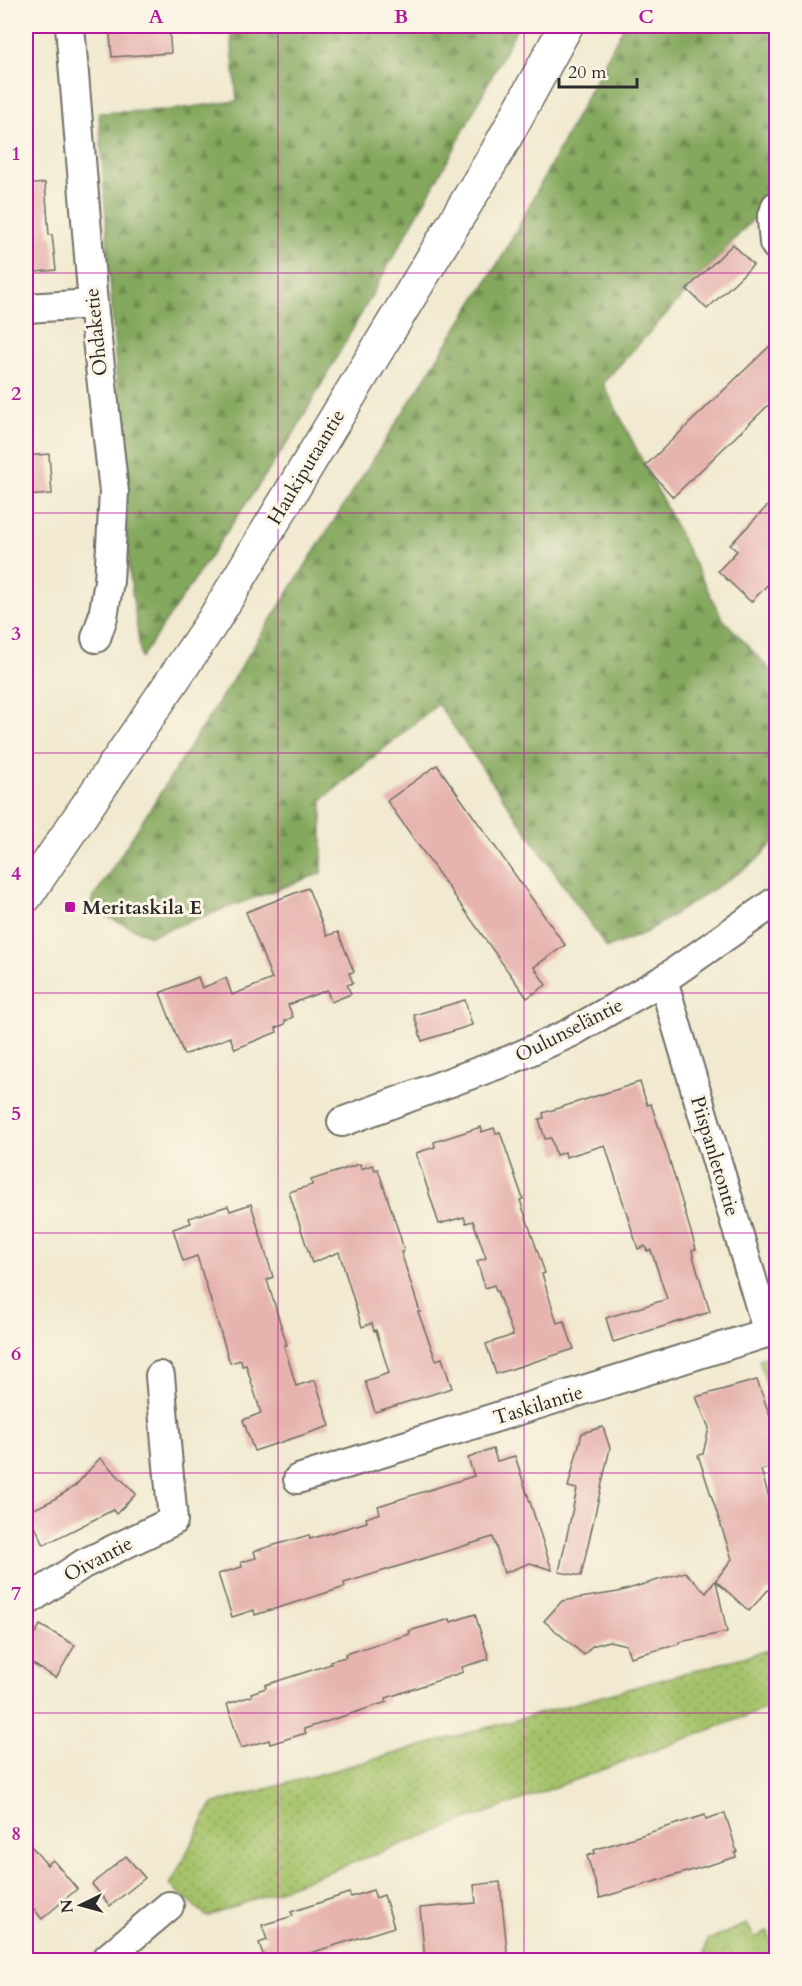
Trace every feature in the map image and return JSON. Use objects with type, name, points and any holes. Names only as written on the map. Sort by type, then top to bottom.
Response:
[{"type":"main road","name":"Haukiputaantie","points":[[26,896],[213,621],[497,152],[566,26]]},
{"type":"street","name":"Ohdaketie","points":[[70,26],[93,304],[114,492],[109,581],[104,617],[96,638]]},
{"type":"street","points":[[777,206],[772,219],[774,243],[777,246]]},
{"type":"street","points":[[26,308],[93,304]]},
{"type":"street","name":"Oulunseläntie","points":[[342,1122],[510,1060],[570,1033],[663,980],[777,901]]},
{"type":"street","name":"Piispanletontie","points":[[663,980],[772,1331]]},
{"type":"street","name":"Taskilantie","points":[[298,1479],[772,1331]]},
{"type":"street","name":"Oivantie","points":[[26,1602],[82,1564],[173,1521],[160,1376]]},
{"type":"street","points":[[105,1960],[169,1906]]},
{"type":"green space","points":[[230,26],[518,26],[453,151],[294,433],[141,658],[129,569],[99,113],[168,110],[237,101]]},
{"type":"green space","points":[[624,26],[776,26],[776,194],[603,383],[722,618],[776,676],[776,840],[754,863],[645,933],[607,948],[438,704],[322,800],[322,873],[150,936],[87,908],[502,257]]},
{"type":"green space","points":[[776,1354],[776,1417],[759,1359]]},
{"type":"green space","points":[[776,1648],[776,1705],[207,1917],[170,1885],[212,1804]]},
{"type":"green space","points":[[747,1924],[755,1938],[768,1931],[776,1960],[704,1960],[707,1940]]},
{"type":"building","points":[[109,26],[169,26],[171,53],[112,57]]},
{"type":"building","points":[[45,183],[49,235],[52,235],[56,270],[26,273],[26,185]]},
{"type":"building","points":[[733,244],[753,265],[707,309],[687,289]]},
{"type":"building","points":[[777,339],[777,397],[673,497],[645,466]]},
{"type":"building","points":[[49,454],[52,494],[26,496],[26,456]]},
{"type":"building","points":[[777,496],[777,575],[751,602],[718,571],[737,551],[730,545]]},
{"type":"building","points":[[437,765],[565,945],[534,967],[546,985],[527,998],[387,801]]},
{"type":"building","points":[[308,888],[327,936],[338,932],[354,972],[349,973],[353,983],[347,985],[351,994],[331,1002],[327,990],[288,1005],[293,1017],[276,1028],[277,1032],[235,1049],[230,1037],[184,1055],[160,993],[198,977],[202,988],[226,978],[232,995],[272,979],[246,912]]},
{"type":"building","points":[[465,1000],[472,1025],[422,1041],[414,1015]]},
{"type":"building","points":[[640,1082],[647,1105],[651,1104],[668,1155],[696,1249],[692,1250],[693,1256],[710,1312],[613,1342],[606,1318],[667,1299],[651,1250],[647,1251],[645,1246],[638,1249],[605,1145],[566,1157],[565,1152],[556,1155],[551,1138],[545,1139],[539,1119],[544,1118],[543,1113]]},
{"type":"building","points":[[481,1127],[482,1132],[494,1128],[496,1133],[500,1132],[523,1199],[520,1200],[545,1273],[542,1274],[557,1323],[564,1321],[574,1349],[496,1374],[486,1344],[513,1335],[494,1285],[485,1288],[477,1261],[486,1258],[473,1221],[466,1223],[464,1217],[439,1224],[416,1153],[435,1147],[434,1142]]},
{"type":"building","points":[[360,1164],[361,1169],[373,1165],[375,1170],[378,1169],[400,1236],[404,1251],[401,1252],[420,1312],[418,1312],[436,1360],[442,1358],[452,1388],[375,1412],[365,1381],[389,1373],[376,1330],[374,1331],[372,1323],[362,1327],[339,1252],[312,1263],[289,1192],[312,1185],[311,1180]]},
{"type":"building","points":[[251,1204],[273,1277],[267,1280],[287,1345],[284,1345],[296,1386],[315,1380],[330,1426],[254,1451],[243,1420],[261,1413],[246,1365],[242,1366],[241,1360],[230,1363],[197,1256],[183,1261],[173,1229],[191,1223],[189,1218],[228,1206],[230,1211]]},
{"type":"building","points":[[757,1380],[777,1443],[777,1465],[761,1470],[776,1521],[770,1522],[777,1543],[777,1592],[768,1590],[749,1611],[716,1581],[727,1632],[680,1642],[680,1644],[630,1657],[626,1645],[609,1641],[592,1646],[584,1655],[544,1621],[562,1601],[618,1592],[685,1572],[706,1593],[732,1559],[698,1455],[703,1454],[709,1428],[696,1397]]},
{"type":"building","points":[[603,1427],[610,1448],[581,1576],[559,1572],[577,1489],[568,1487],[582,1433]]},
{"type":"building","points":[[493,1449],[497,1461],[515,1456],[552,1570],[530,1563],[504,1573],[493,1537],[344,1583],[345,1587],[255,1615],[254,1610],[232,1617],[218,1574],[242,1567],[241,1562],[256,1558],[254,1551],[309,1535],[310,1539],[367,1522],[366,1518],[380,1513],[378,1506],[474,1476],[468,1458]]},
{"type":"building","points":[[100,1458],[136,1494],[116,1514],[113,1510],[44,1545],[28,1512],[75,1486]]},
{"type":"building","points":[[475,1614],[489,1659],[462,1667],[463,1672],[386,1698],[387,1702],[304,1729],[306,1733],[270,1744],[269,1740],[241,1748],[227,1704],[252,1696],[251,1693],[266,1688],[265,1685],[331,1664],[330,1661],[346,1657],[345,1654],[410,1634],[409,1631]]},
{"type":"building","points":[[40,1625],[75,1645],[56,1678],[26,1660],[26,1649]]},
{"type":"building","points":[[725,1813],[737,1852],[736,1857],[600,1898],[587,1856],[595,1853],[594,1850],[705,1815],[706,1819]]},
{"type":"building","points":[[26,1840],[47,1865],[53,1860],[77,1889],[42,1919],[26,1899]]},
{"type":"building","points":[[126,1856],[145,1878],[110,1906],[92,1884]]},
{"type":"building","points":[[500,1882],[508,1960],[425,1960],[420,1908],[476,1903],[474,1885]]},
{"type":"building","points":[[373,1890],[376,1898],[384,1895],[394,1927],[288,1960],[265,1960],[259,1943],[267,1940],[262,1925],[293,1916],[291,1912],[349,1893],[351,1897]]},
{"type":"place","name":"Meritaskila E","points":[[70,907]]}]
